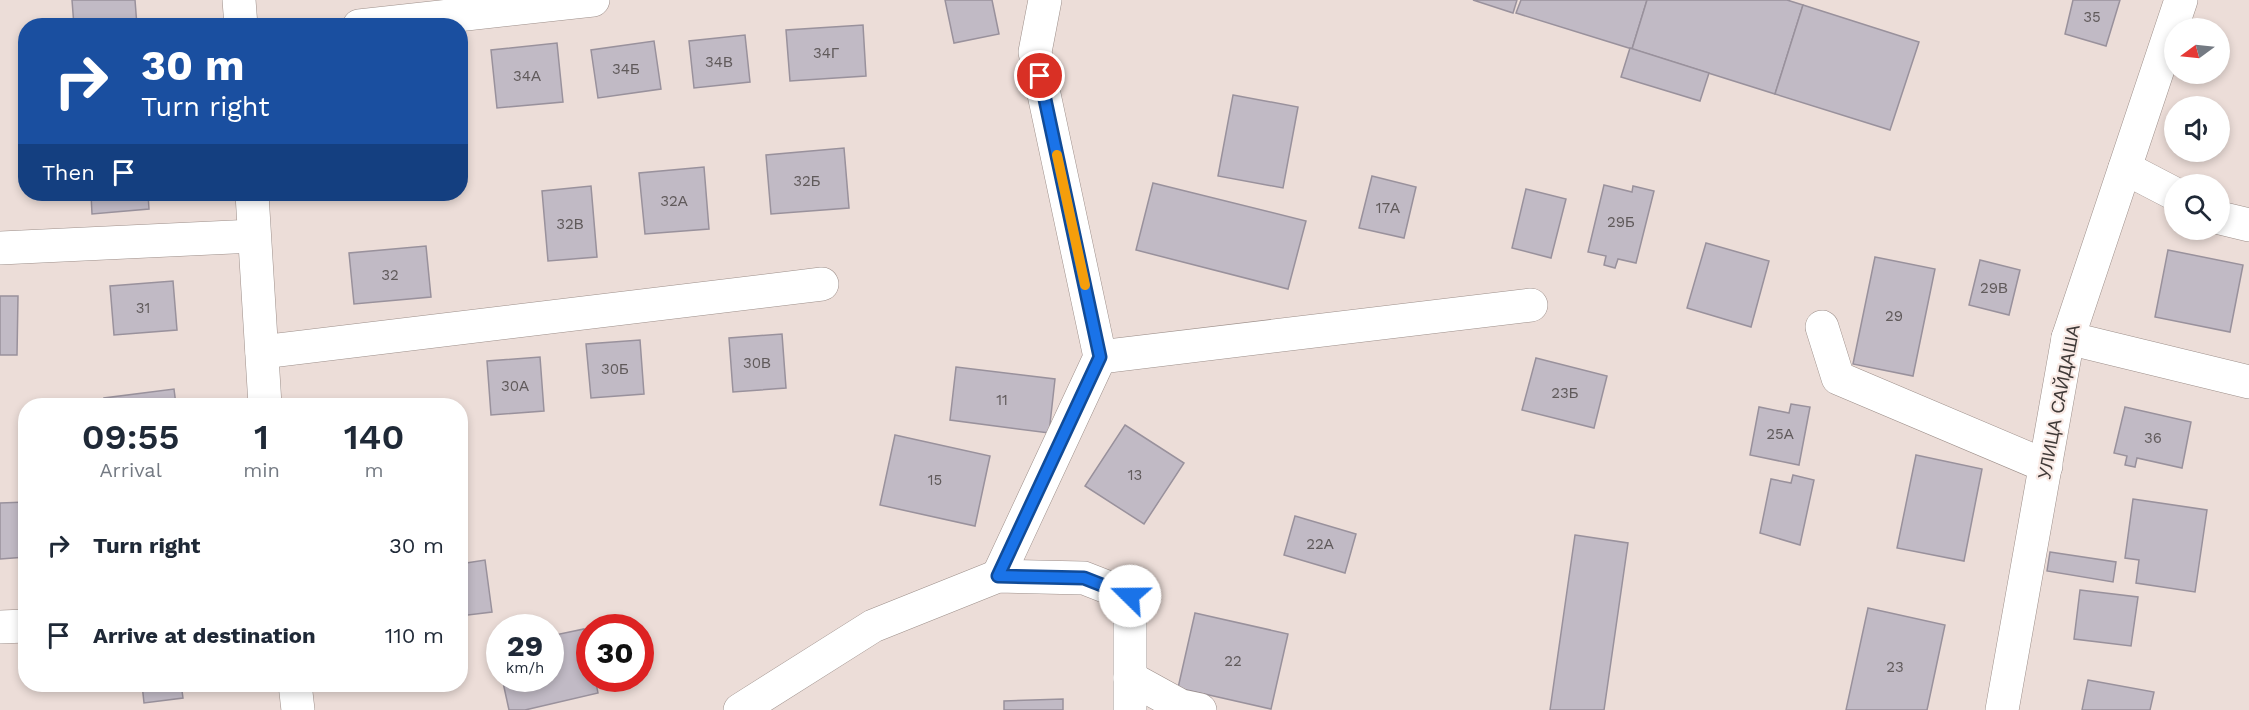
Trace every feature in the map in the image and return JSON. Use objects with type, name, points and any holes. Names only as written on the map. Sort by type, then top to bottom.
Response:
[{"type":"street","points":[[239,0],[240,18]]},
{"type":"street","points":[[431,18],[593,0]]},
{"type":"street","points":[[998,576],[1100,357],[1035,52],[1045,0]]},
{"type":"street","name":"УЛИЦА САЙДАША","points":[[2002,710],[2068,338],[2181,0]]},
{"type":"street","points":[[2125,168],[2164,188]]},
{"type":"street","points":[[252,201],[265,398]]},
{"type":"street","points":[[2230,220],[2249,225]]},
{"type":"street","points":[[0,248],[254,236]]},
{"type":"street","points":[[262,352],[822,284]]},
{"type":"street","points":[[1100,357],[1531,305]]},
{"type":"street","points":[[1822,327],[1838,378],[2046,466]]},
{"type":"street","points":[[2068,338],[2249,382]]},
{"type":"street","points":[[740,710],[873,626],[998,576],[1084,578],[1130,596],[1130,694],[1200,710]]},
{"type":"street","points":[[0,627],[18,626]]},
{"type":"street","points":[[296,692],[298,710]]},
{"type":"building","points":[[72,0],[135,0],[136,18],[73,18]]},
{"type":"building","points":[[945,0],[992,0],[999,34],[954,43]]},
{"type":"building","points":[[1473,0],[1517,0],[1513,13]]},
{"type":"building","points":[[1521,0],[1647,0],[1632,49],[1516,13]]},
{"type":"building","points":[[1647,0],[1787,0],[1803,5],[1775,94],[1632,49]]},
{"type":"building","points":[[2073,0],[2120,0],[2106,46],[2065,34]]},
{"type":"building","points":[[1803,5],[1919,42],[1890,130],[1775,94]]},
{"type":"building","points":[[863,25],[866,76],[790,81],[786,30]]},
{"type":"building","points":[[745,35],[750,82],[694,88],[689,41]]},
{"type":"building","points":[[654,41],[661,89],[598,98],[591,50]]},
{"type":"building","points":[[557,43],[563,102],[497,108],[491,50]]},
{"type":"building","points":[[1630,48],[1709,73],[1700,101],[1621,77]]},
{"type":"building","points":[[1233,95],[1298,107],[1283,188],[1218,176]]},
{"type":"building","points":[[844,148],[849,208],[771,214],[766,155]]},
{"type":"building","points":[[704,167],[709,229],[645,234],[639,173]]},
{"type":"building","points":[[1372,176],[1416,187],[1404,238],[1359,228]]},
{"type":"building","points":[[1153,183],[1306,221],[1288,289],[1136,250]]},
{"type":"building","points":[[1604,185],[1632,192],[1633,186],[1654,191],[1636,263],[1618,259],[1615,268],[1604,265],[1606,256],[1588,252]]},
{"type":"building","points":[[591,186],[597,257],[548,261],[542,191]]},
{"type":"building","points":[[1526,189],[1566,199],[1551,258],[1512,248]]},
{"type":"building","points":[[91,201],[148,201],[149,209],[92,214]]},
{"type":"building","points":[[1706,243],[1769,261],[1751,327],[1687,308]]},
{"type":"building","points":[[426,246],[431,297],[354,304],[349,253]]},
{"type":"building","points":[[2168,250],[2243,265],[2230,332],[2155,317]]},
{"type":"building","points":[[1875,257],[1935,269],[1913,376],[1853,364]]},
{"type":"building","points":[[1980,260],[2020,270],[2009,315],[1969,305]]},
{"type":"building","points":[[173,281],[177,330],[114,335],[110,286]]},
{"type":"building","points":[[0,296],[18,296],[17,355],[0,355]]},
{"type":"building","points":[[782,334],[786,388],[733,392],[729,338]]},
{"type":"building","points":[[640,340],[644,394],[591,398],[586,344]]},
{"type":"building","points":[[540,357],[544,411],[491,415],[487,361]]},
{"type":"building","points":[[1536,358],[1607,376],[1594,428],[1522,410]]},
{"type":"building","points":[[956,367],[1055,379],[1049,433],[950,420]]},
{"type":"building","points":[[174,389],[175,398],[104,398]]},
{"type":"building","points":[[1791,404],[1810,407],[1799,465],[1750,455],[1759,407],[1789,413]]},
{"type":"building","points":[[2125,407],[2191,422],[2182,468],[2137,458],[2135,467],[2125,465],[2127,456],[2114,453]]},
{"type":"building","points":[[1125,425],[1184,463],[1144,524],[1085,486]]},
{"type":"building","points":[[895,435],[990,456],[975,526],[880,505]]},
{"type":"building","points":[[1916,455],[1982,469],[1964,561],[1897,548]]},
{"type":"building","points":[[1793,475],[1814,480],[1800,545],[1760,533],[1771,479],[1791,483]]},
{"type":"building","points":[[2133,499],[2207,510],[2195,592],[2136,583],[2139,560],[2125,558]]},
{"type":"building","points":[[18,502],[18,558],[0,559],[0,503]]},
{"type":"building","points":[[1295,516],[1356,534],[1345,573],[1284,555]]},
{"type":"building","points":[[1575,535],[1628,543],[1604,710],[1550,710]]},
{"type":"building","points":[[2050,552],[2116,562],[2113,582],[2047,571]]},
{"type":"building","points":[[485,560],[492,612],[468,615],[468,563]]},
{"type":"building","points":[[2080,590],[2138,597],[2131,646],[2074,639]]},
{"type":"building","points":[[1868,608],[1945,625],[1927,710],[1846,710]]},
{"type":"building","points":[[1195,613],[1288,634],[1271,709],[1178,688]]},
{"type":"building","points":[[576,631],[576,692],[598,693],[525,710],[509,710],[505,692],[564,692],[564,633]]},
{"type":"building","points":[[2088,680],[2154,692],[2150,710],[2082,710]]},
{"type":"building","points":[[143,692],[182,692],[183,698],[144,703]]},
{"type":"building","points":[[1063,699],[1063,710],[1004,710],[1004,701]]},
{"type":"slow traffic","points":[[1057,155],[1085,285]]},
{"type":"route","points":[[1040,76],[1100,357],[998,576],[1084,578],[1130,596]]}]
